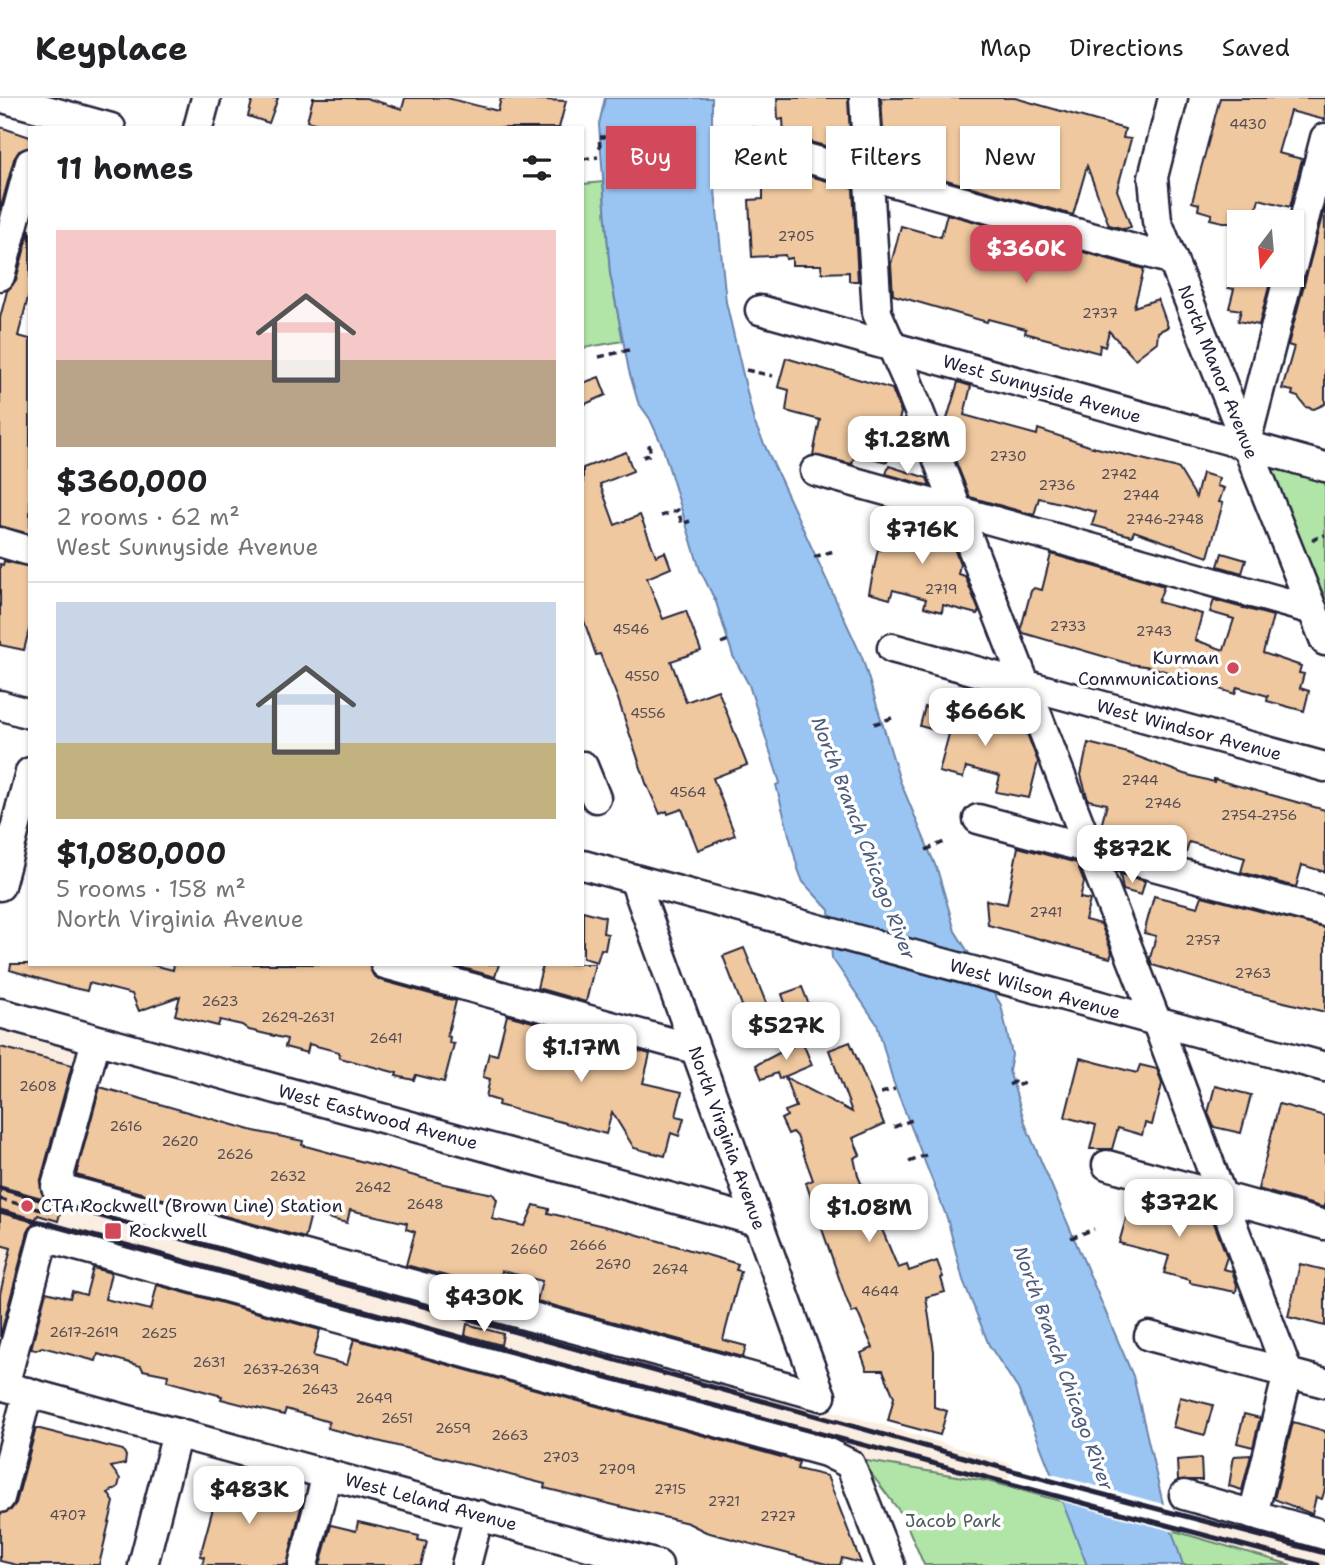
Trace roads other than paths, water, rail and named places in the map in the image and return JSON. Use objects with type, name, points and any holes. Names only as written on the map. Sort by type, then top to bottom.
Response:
[{"type":"street","points":[[3,98],[43,112],[102,126]]},
{"type":"street","points":[[199,126],[206,98]]},
{"type":"street","points":[[864,98],[865,126]]},
{"type":"street","name":"North Manor Avenue","points":[[1172,98],[1153,177],[1157,221],[1325,641]]},
{"type":"street","points":[[1304,220],[1325,138]]},
{"type":"street","points":[[0,276],[28,171]]},
{"type":"street","points":[[868,189],[877,313],[958,510],[1157,1023],[1288,1373],[1253,1515]]},
{"type":"street","points":[[917,189],[1173,260]]},
{"type":"street","points":[[1245,446],[1286,287]]},
{"type":"street","name":"West Sunnyside Avenue","points":[[760,310],[1325,467]]},
{"type":"street","points":[[815,471],[1313,610]]},
{"type":"street","points":[[0,542],[28,550]]},
{"type":"street","name":"West Windsor Avenue","points":[[892,648],[1325,767]]},
{"type":"street","points":[[0,705],[28,712]]},
{"type":"street","points":[[584,768],[596,798]]},
{"type":"street","points":[[9,868],[28,781]]},
{"type":"street","points":[[978,819],[1325,912]]},
{"type":"street","name":"West Wilson Avenue","points":[[584,865],[1325,1067]]},
{"type":"street","name":"North Virginia Avenue","points":[[96,1040],[55,1186],[821,1396],[634,879]]},
{"type":"street","points":[[392,966],[695,1049]]},
{"type":"street","name":"West Eastwood Avenue","points":[[0,1013],[756,1221]]},
{"type":"street","points":[[1107,1165],[1325,1225]]},
{"type":"street","points":[[0,1498],[11,1388],[44,1237],[812,1448],[850,1465],[891,1565]]},
{"type":"street","points":[[1149,1336],[1325,1383]]},
{"type":"street","name":"West Leland Avenue","points":[[11,1388],[658,1565]]},
{"type":"street","points":[[143,1565],[177,1433]]},
{"type":"street","points":[[303,1565],[327,1474]]},
{"type":"street","points":[[1184,1495],[1325,1535]]},
{"type":"street","points":[[466,1565],[479,1515]]},
{"type":"water","name":"North Branch Chicago River","points":[[605,98],[712,98],[710,189],[715,189],[726,302],[754,422],[862,657],[900,781],[938,872],[955,931],[1001,1005],[1012,1055],[1009,1071],[1026,1126],[1133,1376],[1163,1504],[1183,1565],[1087,1565],[1018,1389],[989,1345],[963,1280],[947,1218],[893,1081],[877,1024],[832,958],[829,910],[803,882],[798,869],[776,785],[780,783],[749,685],[733,656],[716,602],[700,570],[662,445],[650,419],[638,402],[629,371],[610,273],[599,124]]},
{"type":"railway","points":[[0,1188],[1010,1470],[1325,1553]]},
{"type":"railway","points":[[0,1211],[504,1350],[1318,1565]]},
{"type":"place","name":"Kurman Communications","points":[[1233,668]]},
{"type":"place","name":"CTA Rockwell (Brown Line) Station","points":[[27,1206]]},
{"type":"place","name":"Rockwell","points":[[113,1231]]},
{"type":"park label","name":"Jacob Park","points":[[953,1521]]}]
